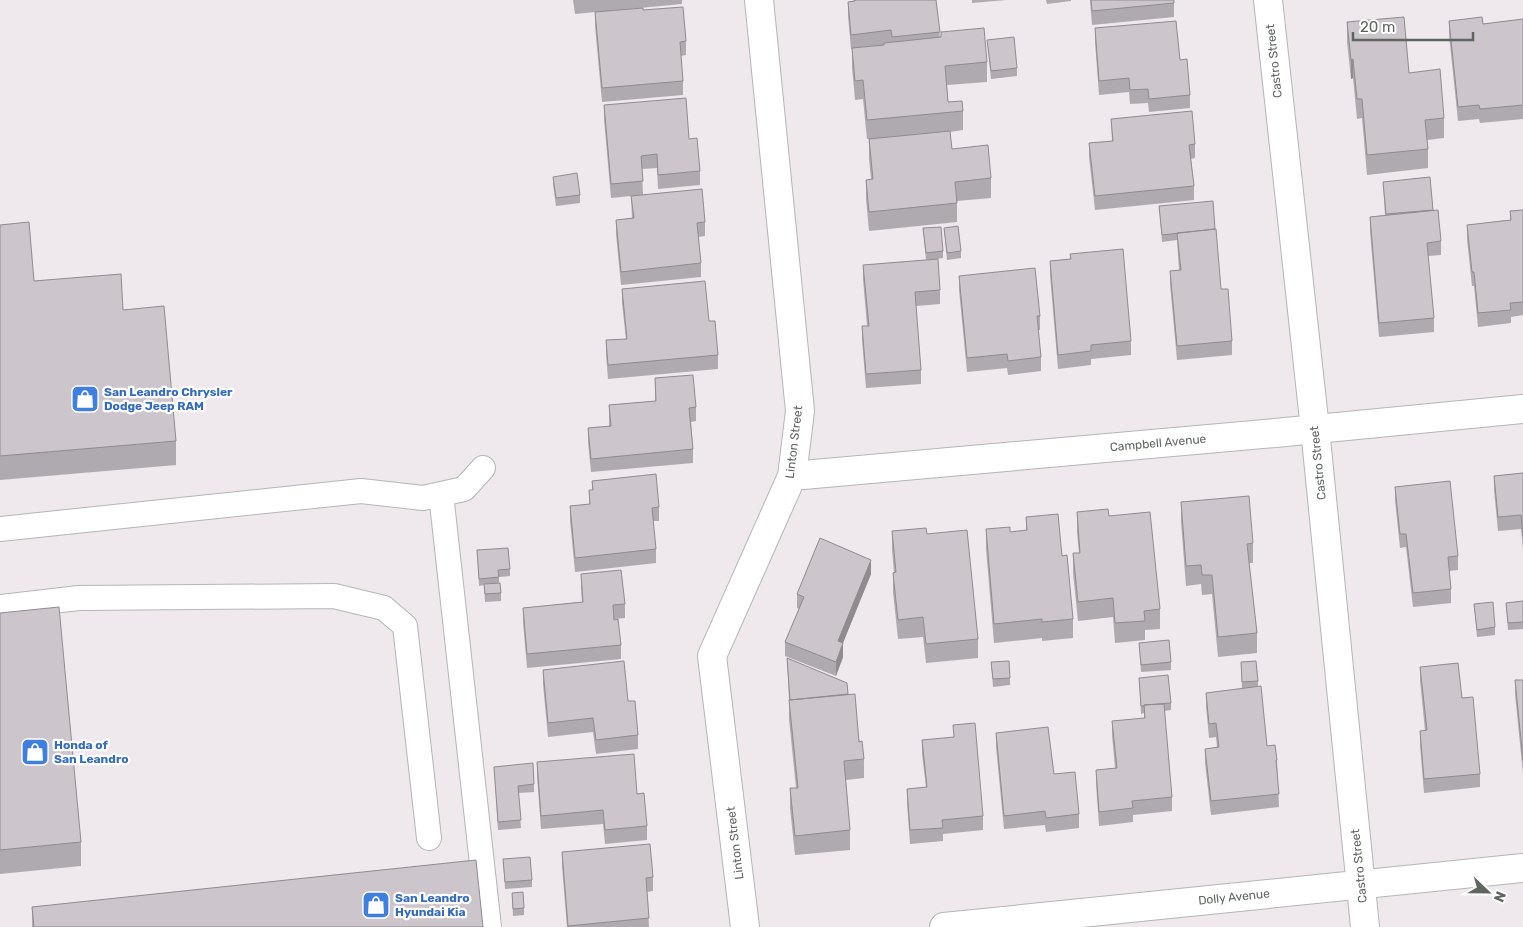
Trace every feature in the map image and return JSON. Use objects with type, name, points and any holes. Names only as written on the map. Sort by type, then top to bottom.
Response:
[{"type":"street","name":"Linton Street","points":[[745,927],[712,656],[792,476],[800,411],[759,0]]},
{"type":"street","name":"Castro Street","points":[[1268,0],[1315,429],[1365,927]]},
{"type":"street","name":"Campbell Avenue","points":[[792,476],[1523,409]]},
{"type":"street","name":"Dolly Avenue","points":[[944,927],[1523,868]]},
{"type":"lane","points":[[0,529],[361,491],[422,498],[464,489],[484,468]]},
{"type":"lane","points":[[441,494],[489,927]]},
{"type":"lane","points":[[0,607],[79,598],[334,596],[384,608],[405,626],[429,838]]},
{"type":"building","points":[[855,0],[936,0],[940,32],[892,37],[891,30],[851,35],[848,2]]},
{"type":"building","points":[[1091,0],[1174,0],[1174,3],[1092,11]]},
{"type":"building","points":[[683,7],[686,41],[680,42],[683,81],[602,88],[595,12]]},
{"type":"building","points":[[1404,17],[1409,73],[1440,69],[1444,118],[1425,120],[1428,149],[1367,155],[1362,99],[1357,99],[1347,22]]},
{"type":"building","points":[[1482,17],[1483,24],[1523,19],[1523,105],[1480,109],[1479,105],[1458,107],[1449,21]]},
{"type":"building","points":[[1176,21],[1180,60],[1187,59],[1190,95],[1149,99],[1148,89],[1130,90],[1129,78],[1099,81],[1095,28]]},
{"type":"building","points":[[984,28],[987,62],[945,66],[948,102],[962,101],[963,111],[867,120],[863,80],[855,81],[852,48],[941,37],[941,32]]},
{"type":"building","points":[[1014,37],[1017,68],[991,71],[987,40]]},
{"type":"building","points":[[686,98],[689,139],[697,138],[700,171],[658,175],[657,154],[641,156],[643,181],[611,184],[604,105]]},
{"type":"building","points":[[1192,111],[1195,144],[1189,145],[1194,186],[1095,196],[1089,143],[1113,141],[1111,119]]},
{"type":"building","points":[[950,131],[952,149],[988,145],[991,178],[955,182],[957,203],[869,212],[866,180],[873,179],[869,139]]},
{"type":"building","points":[[577,173],[580,195],[556,198],[553,177]]},
{"type":"building","points":[[1430,177],[1433,210],[1386,214],[1383,182]]},
{"type":"building","points":[[702,189],[705,222],[697,223],[701,263],[621,272],[616,220],[634,218],[631,196]]},
{"type":"building","points":[[1213,201],[1215,229],[1162,235],[1159,206]]},
{"type":"building","points":[[1438,210],[1441,241],[1427,243],[1434,318],[1379,323],[1370,217]]},
{"type":"building","points":[[1523,210],[1523,302],[1510,303],[1511,310],[1478,313],[1467,225],[1511,220],[1510,211]]},
{"type":"building","name":"San Leandro Chrysler Dodge Jeep RAM","points":[[29,222],[34,281],[121,274],[123,310],[164,306],[176,441],[0,456],[0,225]]},
{"type":"building","points":[[958,226],[961,251],[947,253],[944,228]]},
{"type":"building","points":[[941,227],[943,251],[926,253],[923,228]]},
{"type":"building","points":[[1216,229],[1221,289],[1228,289],[1232,341],[1177,346],[1170,271],[1181,270],[1177,233]]},
{"type":"building","points":[[1123,249],[1131,341],[1091,345],[1091,351],[1058,355],[1050,261],[1071,259],[1070,254]]},
{"type":"building","points":[[938,259],[940,290],[915,292],[921,370],[866,374],[862,326],[869,326],[863,265]]},
{"type":"building","points":[[1035,268],[1040,316],[1037,316],[1041,357],[1008,361],[1007,354],[967,358],[959,276]]},
{"type":"building","points":[[705,281],[709,321],[715,321],[718,355],[608,365],[606,340],[627,339],[622,289]]},
{"type":"building","points":[[693,375],[696,407],[689,408],[693,449],[591,459],[588,428],[611,426],[609,405],[656,401],[655,378]]},
{"type":"building","points":[[1523,473],[1523,536],[1521,515],[1498,517],[1494,476]]},
{"type":"building","points":[[656,474],[659,507],[652,508],[656,549],[575,558],[570,506],[590,504],[589,490],[593,490],[592,481]]},
{"type":"building","points":[[1450,481],[1458,556],[1448,557],[1451,589],[1413,593],[1406,534],[1400,534],[1395,487]]},
{"type":"building","points":[[1249,496],[1253,543],[1247,544],[1257,633],[1218,637],[1212,575],[1202,575],[1201,565],[1186,566],[1181,502]]},
{"type":"building","points":[[1108,509],[1109,516],[1150,512],[1160,609],[1144,611],[1145,621],[1115,623],[1113,598],[1078,602],[1073,553],[1080,553],[1077,512]]},
{"type":"building","points":[[1058,514],[1062,556],[1067,555],[1073,619],[1042,622],[1042,619],[994,624],[986,529],[1010,527],[1010,532],[1027,530],[1026,517]]},
{"type":"building","points":[[926,528],[927,534],[967,530],[978,639],[926,644],[923,617],[898,620],[893,573],[896,572],[892,531]]},
{"type":"building","points":[[820,538],[871,560],[838,641],[843,643],[836,662],[785,642],[804,597],[797,594]]},
{"type":"building","points":[[508,548],[510,569],[498,570],[499,577],[479,579],[477,550]]},
{"type":"building","points":[[621,570],[625,604],[613,605],[614,620],[618,619],[621,645],[527,654],[523,608],[583,602],[581,574]]},
{"type":"building","points":[[500,583],[501,593],[485,594],[484,584]]},
{"type":"building","points":[[1523,601],[1523,622],[1508,623],[1506,603]]},
{"type":"building","points":[[1493,602],[1495,627],[1477,630],[1474,604]]},
{"type":"building","name":"Honda of San Leandro","points":[[59,607],[81,842],[0,850],[0,613]]},
{"type":"building","points":[[1169,640],[1171,662],[1141,665],[1139,643]]},
{"type":"building","points":[[787,658],[847,683],[848,694],[790,700]]},
{"type":"building","points":[[624,661],[628,701],[635,701],[638,735],[596,740],[593,718],[548,723],[543,670]]},
{"type":"building","points":[[1009,661],[1010,678],[993,679],[991,662]]},
{"type":"building","points":[[1256,661],[1258,681],[1242,682],[1241,662]]},
{"type":"building","points":[[1458,663],[1462,698],[1473,697],[1480,774],[1424,779],[1420,731],[1427,730],[1420,667]]},
{"type":"building","points":[[1168,675],[1171,703],[1141,706],[1139,678]]},
{"type":"building","points":[[1515,680],[1523,680],[1523,760]]},
{"type":"building","points":[[1261,686],[1267,746],[1275,745],[1279,794],[1211,801],[1205,749],[1219,747],[1216,723],[1209,724],[1206,693]]},
{"type":"building","points":[[855,694],[859,742],[862,741],[864,759],[844,761],[850,830],[795,836],[790,788],[798,788],[789,700]]},
{"type":"building","points":[[1164,704],[1172,797],[1132,801],[1133,808],[1099,812],[1096,770],[1117,768],[1112,721],[1145,718],[1144,705]]},
{"type":"building","points":[[975,723],[983,816],[942,820],[943,828],[910,830],[907,789],[927,787],[922,740],[954,737],[953,725]]},
{"type":"building","points":[[1048,727],[1054,774],[1075,772],[1079,814],[1046,818],[1045,811],[1004,816],[996,733]]},
{"type":"building","points":[[634,754],[637,794],[644,793],[647,826],[605,830],[603,810],[541,816],[537,762]]},
{"type":"building","points":[[533,763],[534,784],[518,786],[521,820],[498,822],[494,767]]},
{"type":"building","points":[[650,844],[653,877],[646,878],[649,918],[568,926],[562,852]]},
{"type":"building","points":[[530,857],[532,880],[505,882],[503,859]]},
{"type":"building","points":[[476,860],[483,927],[34,927],[32,907]]},
{"type":"building","points":[[523,892],[524,908],[513,909],[512,893]]},
{"type":"place","name":"San Leandro Chrysler Dodge Jeep RAM","points":[[85,399]]},
{"type":"place","name":"Honda of San Leandro","points":[[35,752]]},
{"type":"place","name":"San Leandro Hyundai Kia","points":[[376,905]]}]
